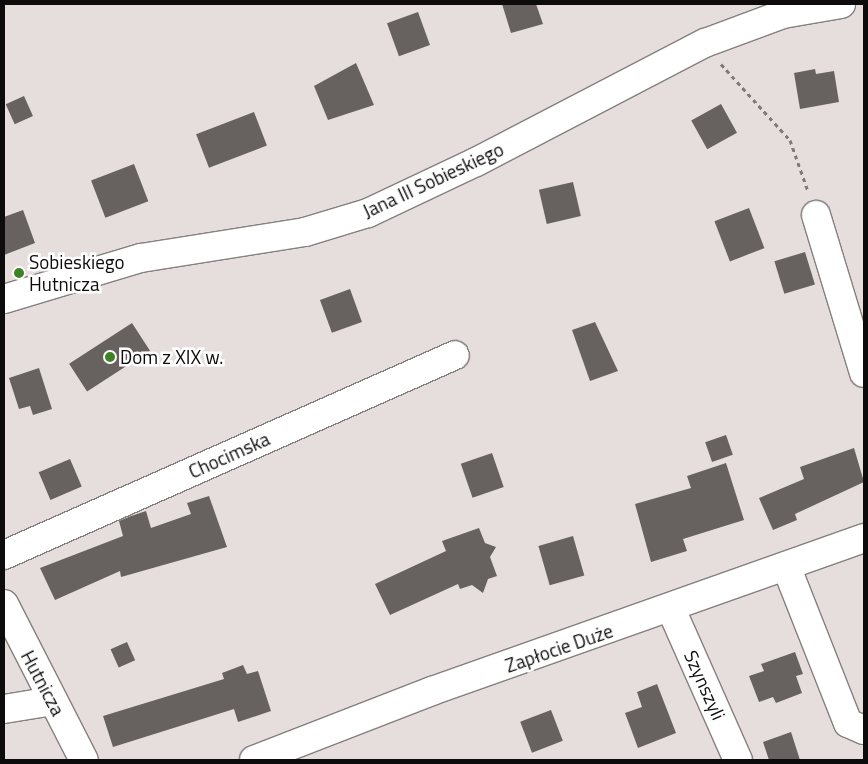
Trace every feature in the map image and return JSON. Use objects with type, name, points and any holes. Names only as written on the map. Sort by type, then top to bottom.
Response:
[{"type":"street","name":"Jana III Sobieskiego","points":[[4,299],[141,258],[305,232],[368,213],[476,162],[705,43],[783,14],[841,4]]},
{"type":"street","points":[[816,215],[864,373]]},
{"type":"street","name":"Chocimska","points":[[4,555],[455,355]]},
{"type":"street","name":"Zapłocie Duże","points":[[254,760],[432,691],[671,609],[864,538]]},
{"type":"street","points":[[786,566],[848,723],[864,730]]},
{"type":"street","name":"Hutnicza","points":[[4,604],[84,760]]},
{"type":"street","name":"Szynszyli","points":[[671,609],[738,760]]},
{"type":"street","points":[[4,709],[53,701]]},
{"type":"path","points":[[715,56],[790,140],[816,215]]},
{"type":"building","points":[[502,4],[536,4],[543,24],[511,33]]},
{"type":"building","points":[[418,12],[430,45],[399,56],[387,23]]},
{"type":"building","points":[[356,63],[374,105],[328,120],[314,86]]},
{"type":"building","points":[[815,69],[816,74],[834,71],[839,102],[800,109],[794,73]]},
{"type":"building","points":[[24,96],[33,116],[15,124],[6,104]]},
{"type":"building","points":[[721,104],[737,133],[707,149],[691,120]]},
{"type":"building","points":[[254,112],[267,146],[209,168],[196,134]]},
{"type":"building","points":[[134,164],[148,201],[105,218],[91,180]]},
{"type":"building","points":[[573,182],[581,216],[547,224],[539,190]]},
{"type":"building","points":[[749,208],[764,248],[730,261],[714,221]]},
{"type":"building","points":[[23,210],[35,243],[4,255],[4,217]]},
{"type":"building","points":[[805,252],[815,285],[784,294],[774,261]]},
{"type":"building","points":[[350,289],[362,322],[332,333],[320,300]]},
{"type":"building","points":[[595,322],[618,371],[590,381],[572,330]]},
{"type":"building","name":"Dom z XIX w.","points":[[132,323],[150,351],[87,392],[69,364]]},
{"type":"building","points":[[39,368],[52,409],[33,415],[30,406],[19,409],[9,378]]},
{"type":"building","points":[[726,435],[733,455],[712,462],[705,442]]},
{"type":"building","points":[[854,448],[864,482],[795,514],[797,520],[773,530],[759,498],[804,479],[800,467]]},
{"type":"building","points":[[492,453],[504,487],[473,498],[461,464]]},
{"type":"building","points":[[70,459],[82,487],[50,500],[39,472]]},
{"type":"building","points":[[726,463],[744,520],[683,539],[687,551],[651,562],[635,504],[691,488],[687,476]]},
{"type":"building","points":[[209,496],[227,547],[121,577],[120,571],[55,600],[40,568],[123,536],[119,521],[146,511],[151,528],[191,514],[187,503]]},
{"type":"building","points":[[479,528],[485,543],[496,547],[490,557],[497,576],[488,579],[483,593],[472,585],[460,589],[458,584],[390,615],[375,584],[446,551],[442,541]]},
{"type":"building","points":[[573,536],[584,575],[550,585],[538,546]]},
{"type":"building","points":[[127,642],[135,660],[119,668],[111,649]]},
{"type":"building","points":[[795,652],[803,674],[796,676],[802,693],[776,703],[773,697],[759,702],[749,676],[764,671],[761,664]]},
{"type":"building","points":[[243,665],[247,674],[258,671],[271,711],[238,722],[234,709],[113,747],[103,716],[224,679],[222,673]]},
{"type":"building","points":[[657,684],[676,733],[638,748],[625,713],[642,707],[637,692]]},
{"type":"building","points":[[551,710],[563,741],[532,753],[520,722]]},
{"type":"building","points":[[791,732],[800,760],[769,760],[763,742]]},
{"type":"place","name":"Sobieskiego Hutnicza","points":[[19,273]]},
{"type":"place","name":"Dom z XIX w.","points":[[110,357]]}]
